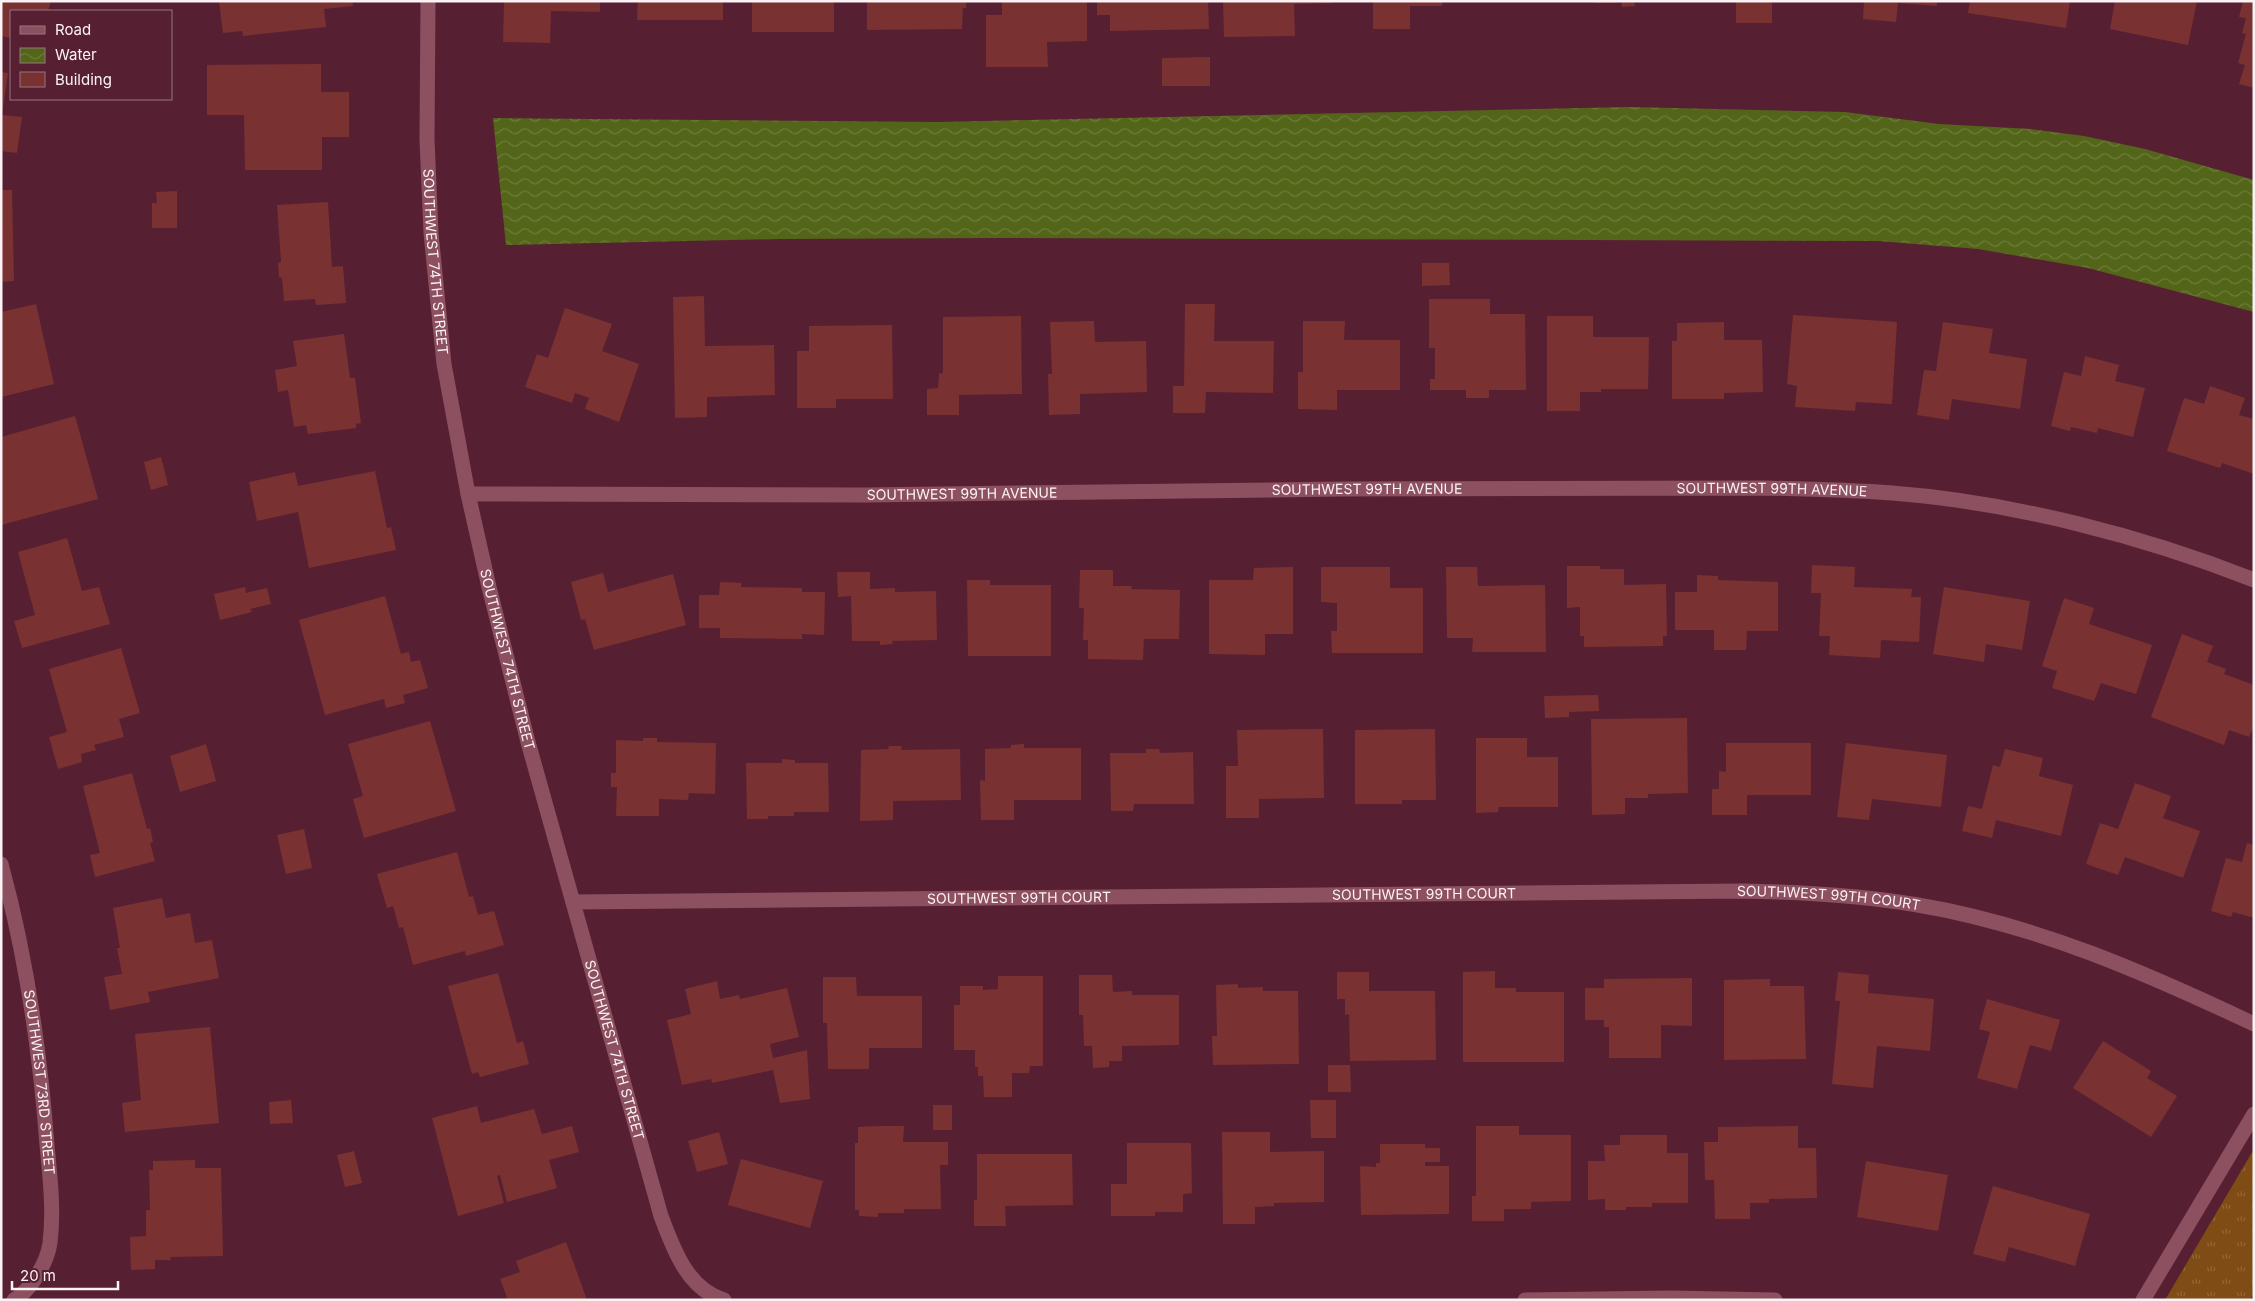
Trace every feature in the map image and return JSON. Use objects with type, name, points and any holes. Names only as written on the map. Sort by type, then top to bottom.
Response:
[{"type":"street","name":"SOUTHWEST 74TH STREET","points":[[429,3],[427,139],[431,233],[444,364],[468,494],[489,587],[524,724],[661,1216],[678,1257],[701,1288],[724,1300]]},
{"type":"street","name":"SOUTHWEST 99TH AVENUE","points":[[468,494],[866,495],[1372,488],[1763,488],[1894,493],[2026,513],[2117,535],[2254,580]]},
{"type":"street","name":"SOUTHWEST 73RD STREET","points":[[1,864],[21,950],[35,1033],[45,1118],[50,1186],[50,1245],[42,1265],[32,1282],[17,1298]]},
{"type":"street","name":"SOUTHWEST 99TH COURT","points":[[573,902],[1744,891],[1851,896],[1948,911],[2046,937],[2152,977],[2254,1024]]},
{"type":"street","points":[[2143,1300],[2254,1114]]},
{"type":"street","points":[[1525,1300],[1660,1298],[1775,1300]]},
{"type":"green space","points":[[2254,1149],[2254,1293],[2250,1300],[2165,1300]]},
{"type":"water","points":[[1628,107],[1845,112],[1939,124],[2031,129],[2084,136],[2145,149],[2254,180],[2254,312],[2088,268],[1978,249],[1878,241],[993,238],[781,239],[506,245],[493,118],[938,122]]},
{"type":"building","points":[[1,1],[51,1],[48,10],[10,10],[10,38],[1,36]]},
{"type":"building","points":[[219,1],[352,1],[353,6],[324,9],[326,27],[243,36],[242,31],[223,33]]},
{"type":"building","points":[[504,1],[600,1],[600,12],[551,11],[550,43],[503,42]]},
{"type":"building","points":[[638,1],[723,1],[723,20],[637,20]]},
{"type":"building","points":[[752,1],[834,1],[834,32],[752,32]]},
{"type":"building","points":[[867,1],[966,1],[966,8],[963,8],[962,29],[867,30]]},
{"type":"building","points":[[1002,1],[1087,1],[1087,41],[1047,42],[1048,67],[986,67],[986,15],[1002,15]]},
{"type":"building","points":[[1097,1],[1208,1],[1209,29],[1110,31],[1110,15],[1097,15]]},
{"type":"building","points":[[1223,1],[1332,1],[1332,3],[1294,4],[1295,36],[1224,37]]},
{"type":"building","points":[[1373,1],[1443,1],[1442,6],[1410,6],[1410,29],[1373,29]]},
{"type":"building","points":[[1594,1],[1615,1],[1615,3],[1594,3]]},
{"type":"building","points":[[1621,1],[1634,1],[1635,6],[1622,7]]},
{"type":"building","points":[[1736,1],[1772,1],[1772,23],[1736,23]]},
{"type":"building","points":[[1864,1],[1937,1],[1937,6],[1898,3],[1896,22],[1863,19]]},
{"type":"building","points":[[1970,1],[2070,1],[2066,28],[1968,13]]},
{"type":"building","points":[[2115,1],[2197,1],[2188,45],[2110,29]]},
{"type":"building","points":[[2243,1],[2254,1],[2254,88],[2239,84],[2245,65],[2238,63],[2246,34],[2242,33],[2246,18],[2239,17]]},
{"type":"building","points":[[1210,57],[1210,86],[1162,86],[1162,58]]},
{"type":"building","points":[[321,64],[321,92],[349,92],[349,137],[322,137],[322,170],[245,170],[244,115],[207,115],[207,65]]},
{"type":"building","points":[[1,72],[8,73],[2,115],[22,117],[17,153],[1,151]]},
{"type":"building","points":[[1,190],[12,190],[14,281],[1,282]]},
{"type":"building","points":[[177,191],[177,228],[152,228],[152,203],[157,203],[156,192]]},
{"type":"building","points":[[328,202],[332,267],[343,266],[346,303],[316,305],[315,299],[284,301],[282,278],[279,277],[278,263],[281,262],[277,205]]},
{"type":"building","points":[[1422,263],[1449,263],[1450,285],[1422,286]]},
{"type":"building","points":[[704,296],[705,346],[774,345],[775,395],[707,397],[707,417],[675,418],[673,297]]},
{"type":"building","points":[[1429,299],[1490,299],[1490,314],[1525,314],[1526,390],[1489,390],[1489,398],[1466,398],[1466,390],[1430,390],[1430,379],[1435,379],[1435,348],[1429,348]]},
{"type":"building","points":[[36,304],[54,384],[1,397],[1,312]]},
{"type":"building","points":[[1185,304],[1215,304],[1214,341],[1274,341],[1273,393],[1206,392],[1205,413],[1173,413],[1173,386],[1184,386]]},
{"type":"building","points":[[565,308],[612,324],[602,351],[639,364],[619,422],[585,409],[589,398],[575,393],[572,403],[525,387],[537,354],[548,358]]},
{"type":"building","points":[[1793,315],[1897,322],[1892,404],[1856,402],[1855,411],[1795,407],[1797,386],[1787,384]]},
{"type":"building","points":[[1021,316],[1022,394],[959,395],[959,415],[927,415],[927,389],[938,388],[939,374],[943,373],[943,317]]},
{"type":"building","points":[[1547,316],[1593,316],[1593,337],[1649,337],[1648,389],[1601,389],[1601,392],[1580,392],[1580,411],[1547,411]]},
{"type":"building","points":[[1094,321],[1095,342],[1146,341],[1147,392],[1080,394],[1080,414],[1049,415],[1048,374],[1052,374],[1050,322]]},
{"type":"building","points":[[1303,321],[1345,321],[1344,340],[1400,340],[1400,390],[1337,390],[1337,410],[1298,409],[1298,372],[1303,372]]},
{"type":"building","points":[[1724,322],[1724,340],[1762,340],[1763,392],[1724,393],[1724,399],[1672,399],[1672,341],[1677,341],[1677,323]]},
{"type":"building","points":[[1943,322],[1993,329],[1989,353],[2027,359],[2020,409],[1952,399],[1949,420],[1917,415],[1924,370],[1936,371]]},
{"type":"building","points":[[892,325],[893,399],[836,399],[836,408],[797,408],[797,351],[809,351],[809,326]]},
{"type":"building","points":[[344,334],[350,378],[355,378],[361,423],[356,424],[356,428],[308,434],[306,425],[294,427],[288,390],[278,392],[275,370],[297,366],[293,341]]},
{"type":"building","points":[[2085,356],[2119,365],[2115,381],[2145,388],[2133,437],[2098,428],[2097,433],[2071,427],[2070,431],[2051,426],[2064,372],[2081,376]]},
{"type":"building","points":[[2210,386],[2245,398],[2239,415],[2254,419],[2254,474],[2222,463],[2220,468],[2167,451],[2184,398],[2204,404]]},
{"type":"building","points":[[75,416],[98,499],[1,525],[1,437]]},
{"type":"building","points":[[161,457],[168,485],[151,490],[144,462]]},
{"type":"building","points":[[375,471],[387,528],[391,527],[396,550],[309,568],[298,512],[257,521],[249,482],[295,472],[298,486]]},
{"type":"building","points":[[67,538],[82,591],[99,587],[110,624],[22,648],[14,621],[35,615],[18,552]]},
{"type":"building","points":[[1812,565],[1855,567],[1854,587],[1912,589],[1911,597],[1921,597],[1919,642],[1881,640],[1880,658],[1829,655],[1830,636],[1819,636],[1821,593],[1811,593]]},
{"type":"building","points":[[1567,566],[1600,566],[1600,569],[1624,569],[1624,585],[1666,584],[1667,636],[1663,636],[1663,646],[1584,647],[1584,636],[1580,636],[1580,607],[1567,608]]},
{"type":"building","points":[[1293,567],[1293,634],[1265,634],[1265,655],[1209,654],[1209,580],[1253,580],[1254,568]]},
{"type":"building","points":[[1321,567],[1390,567],[1390,588],[1423,588],[1423,653],[1332,653],[1331,631],[1337,631],[1337,603],[1321,602]]},
{"type":"building","points":[[1446,567],[1477,567],[1478,586],[1545,585],[1546,652],[1472,652],[1473,638],[1447,638]]},
{"type":"building","points":[[1080,570],[1113,570],[1113,586],[1132,586],[1131,589],[1180,590],[1179,639],[1144,639],[1143,660],[1088,659],[1088,640],[1083,640],[1084,608],[1079,608]]},
{"type":"building","points":[[837,572],[870,572],[870,589],[895,588],[895,592],[936,591],[937,640],[892,641],[893,644],[880,645],[880,641],[852,641],[851,596],[838,597]]},
{"type":"building","points":[[603,573],[608,592],[673,574],[686,625],[594,650],[585,619],[581,620],[571,582]]},
{"type":"building","points":[[1697,575],[1718,576],[1718,580],[1778,582],[1778,631],[1747,631],[1746,650],[1714,650],[1714,630],[1675,630],[1675,592],[1697,592]]},
{"type":"building","points":[[967,580],[990,580],[990,585],[1051,585],[1051,656],[968,656]]},
{"type":"building","points":[[720,582],[741,583],[741,587],[802,588],[802,592],[825,592],[824,635],[802,634],[802,639],[720,638],[720,628],[699,628],[699,595],[719,595]]},
{"type":"building","points":[[245,587],[246,593],[267,588],[271,604],[250,609],[252,612],[220,620],[214,594]]},
{"type":"building","points":[[1944,587],[2030,601],[2022,650],[1986,644],[1984,662],[1933,654]]},
{"type":"building","points":[[385,596],[401,654],[409,652],[411,662],[420,660],[428,688],[403,695],[405,703],[386,708],[384,699],[325,715],[299,620]]},
{"type":"building","points":[[2064,598],[2094,608],[2089,624],[2152,645],[2136,694],[2101,683],[2094,701],[2052,688],[2057,671],[2042,666]]},
{"type":"building","points":[[2182,634],[2213,646],[2207,662],[2226,669],[2224,674],[2254,685],[2254,726],[2249,737],[2229,730],[2224,745],[2151,717]]},
{"type":"building","points":[[121,648],[140,713],[119,719],[124,737],[94,745],[96,750],[81,754],[82,762],[58,769],[49,737],[67,732],[49,669]]},
{"type":"building","points":[[1598,695],[1599,711],[1569,712],[1569,717],[1545,718],[1544,696]]},
{"type":"building","points":[[1687,718],[1688,793],[1648,794],[1648,798],[1625,798],[1625,814],[1592,815],[1591,719]]},
{"type":"building","points":[[430,721],[456,811],[364,838],[353,799],[363,796],[348,744]]},
{"type":"building","points":[[1323,729],[1324,798],[1259,799],[1259,818],[1226,818],[1226,766],[1238,766],[1237,730]]},
{"type":"building","points":[[1435,729],[1436,800],[1402,800],[1402,804],[1355,804],[1355,730]]},
{"type":"building","points":[[643,738],[657,738],[657,742],[716,743],[715,794],[689,793],[688,800],[659,799],[659,816],[616,816],[617,787],[611,787],[611,773],[616,773],[616,740],[643,741]]},
{"type":"building","points":[[1476,738],[1527,738],[1527,757],[1558,757],[1558,807],[1499,807],[1498,812],[1476,813]]},
{"type":"building","points":[[1726,743],[1811,743],[1811,795],[1747,795],[1747,815],[1712,815],[1712,789],[1719,789],[1719,771],[1726,772]]},
{"type":"building","points":[[1846,743],[1947,755],[1941,807],[1872,799],[1869,820],[1837,817]]},
{"type":"building","points":[[206,744],[216,781],[180,792],[170,756]]},
{"type":"building","points":[[1024,744],[1024,748],[1081,748],[1081,800],[1014,800],[1014,820],[981,820],[980,780],[985,781],[985,749],[1011,748],[1011,745]]},
{"type":"building","points":[[889,746],[902,746],[901,750],[960,749],[961,800],[893,801],[893,820],[860,821],[861,750],[888,749]]},
{"type":"building","points":[[1146,749],[1159,749],[1160,753],[1193,752],[1194,804],[1134,804],[1133,811],[1111,811],[1110,753],[1146,753]]},
{"type":"building","points":[[2005,749],[2043,758],[2039,776],[2073,785],[2061,836],[1996,820],[1992,838],[1962,831],[1968,806],[1982,809],[1993,765],[2000,767]]},
{"type":"building","points":[[782,759],[795,760],[795,763],[828,763],[829,812],[794,812],[794,816],[768,816],[768,819],[747,819],[746,763],[782,763]]},
{"type":"building","points":[[132,773],[147,829],[150,828],[153,842],[150,843],[155,861],[95,877],[90,855],[100,853],[83,786]]},
{"type":"building","points":[[2135,783],[2171,796],[2163,818],[2200,831],[2183,878],[2125,857],[2118,875],[2086,864],[2100,823],[2118,829]]},
{"type":"building","points":[[304,829],[312,868],[286,874],[277,835]]},
{"type":"building","points":[[2247,843],[2254,845],[2254,918],[2233,912],[2231,917],[2211,911],[2226,858],[2242,862]]},
{"type":"building","points":[[457,852],[469,897],[473,896],[478,915],[494,911],[504,945],[466,956],[465,951],[413,965],[403,927],[399,928],[393,906],[387,908],[377,874]]},
{"type":"building","points":[[162,898],[166,918],[190,913],[195,943],[212,940],[219,978],[148,992],[150,1002],[110,1010],[104,977],[122,974],[117,948],[120,948],[113,908]]},
{"type":"building","points":[[1495,971],[1495,988],[1516,988],[1516,992],[1564,992],[1564,1062],[1463,1062],[1463,972]]},
{"type":"building","points":[[1337,972],[1369,972],[1369,991],[1435,991],[1436,1060],[1350,1061],[1349,1014],[1345,1015],[1345,999],[1337,999]]},
{"type":"building","points":[[1838,972],[1869,975],[1868,993],[1934,999],[1930,1051],[1877,1046],[1873,1088],[1832,1084],[1840,1001],[1835,1001]]},
{"type":"building","points":[[498,973],[517,1043],[523,1041],[529,1064],[480,1077],[478,1072],[472,1074],[448,986]]},
{"type":"building","points":[[1079,975],[1112,975],[1113,992],[1132,991],[1132,995],[1179,995],[1179,1045],[1122,1046],[1122,1061],[1109,1061],[1109,1067],[1093,1068],[1092,1046],[1084,1046],[1083,1015],[1079,1015]]},
{"type":"building","points":[[998,976],[1043,976],[1043,1066],[1030,1066],[1029,1073],[1012,1073],[1012,1097],[984,1097],[983,1076],[978,1076],[978,1067],[975,1067],[975,1050],[954,1050],[954,1005],[960,1005],[960,986],[983,986],[983,990],[998,989]]},
{"type":"building","points":[[823,977],[856,977],[857,996],[922,996],[922,1048],[869,1048],[869,1069],[828,1069],[827,1023],[823,1023]]},
{"type":"building","points":[[1692,978],[1692,1026],[1661,1025],[1661,1058],[1609,1058],[1609,1027],[1604,1027],[1604,1020],[1585,1020],[1585,988],[1604,988],[1604,979]]},
{"type":"building","points":[[1770,979],[1770,986],[1804,986],[1806,1059],[1724,1060],[1724,980]]},
{"type":"building","points":[[717,981],[720,999],[739,995],[740,999],[787,988],[799,1037],[770,1044],[773,1058],[807,1050],[810,1099],[780,1103],[773,1070],[712,1083],[711,1079],[682,1085],[667,1020],[691,1014],[685,989]]},
{"type":"building","points":[[1238,984],[1238,988],[1263,987],[1263,991],[1298,991],[1299,1064],[1213,1065],[1212,1036],[1217,1036],[1216,985]]},
{"type":"building","points":[[1987,999],[2060,1020],[2051,1051],[2030,1045],[2017,1089],[1977,1078],[1990,1032],[1979,1029]]},
{"type":"building","points":[[210,1027],[219,1123],[125,1132],[122,1103],[141,1100],[135,1034]]},
{"type":"building","points":[[2103,1041],[2151,1071],[2147,1078],[2177,1096],[2151,1137],[2073,1088]]},
{"type":"building","points":[[1328,1065],[1350,1065],[1351,1092],[1328,1092]]},
{"type":"building","points":[[291,1100],[293,1123],[270,1124],[269,1102]]},
{"type":"building","points":[[1310,1100],[1336,1100],[1336,1138],[1311,1138]]},
{"type":"building","points":[[933,1105],[952,1105],[952,1130],[933,1130]]},
{"type":"building","points":[[477,1106],[481,1123],[534,1109],[542,1134],[572,1126],[579,1152],[549,1160],[557,1188],[507,1202],[500,1175],[497,1176],[504,1203],[458,1216],[432,1118]]},
{"type":"building","points":[[904,1126],[903,1142],[948,1142],[948,1165],[940,1165],[941,1209],[904,1209],[904,1213],[878,1213],[878,1217],[859,1216],[859,1210],[855,1210],[855,1143],[858,1143],[858,1127]]},
{"type":"building","points":[[1476,1126],[1519,1126],[1519,1135],[1571,1135],[1571,1201],[1531,1202],[1531,1209],[1504,1209],[1504,1221],[1472,1221],[1472,1196],[1476,1196]]},
{"type":"building","points":[[1798,1126],[1798,1148],[1816,1148],[1817,1198],[1769,1199],[1769,1203],[1750,1203],[1750,1219],[1715,1219],[1714,1180],[1705,1180],[1704,1142],[1718,1142],[1718,1127]]},
{"type":"building","points":[[719,1132],[728,1164],[697,1172],[688,1141]]},
{"type":"building","points":[[1222,1132],[1270,1132],[1270,1152],[1324,1151],[1324,1202],[1274,1203],[1274,1206],[1255,1207],[1255,1224],[1223,1224]]},
{"type":"building","points":[[1620,1135],[1667,1135],[1667,1153],[1688,1153],[1688,1203],[1652,1203],[1652,1207],[1626,1207],[1626,1210],[1605,1210],[1605,1199],[1588,1200],[1588,1161],[1605,1161],[1604,1145],[1620,1145]]},
{"type":"building","points":[[1127,1143],[1191,1143],[1192,1193],[1183,1194],[1183,1212],[1155,1212],[1155,1216],[1111,1216],[1111,1184],[1127,1184]]},
{"type":"building","points":[[1380,1144],[1425,1144],[1425,1148],[1440,1148],[1440,1162],[1425,1162],[1425,1166],[1449,1166],[1449,1214],[1361,1215],[1360,1166],[1376,1167],[1376,1163],[1380,1163]]},
{"type":"building","points":[[354,1151],[362,1183],[345,1187],[337,1155]]},
{"type":"building","points":[[977,1154],[1072,1154],[1073,1205],[1005,1206],[1006,1226],[974,1226],[974,1200],[977,1200]]},
{"type":"building","points":[[741,1159],[823,1181],[810,1228],[728,1205]]},
{"type":"building","points":[[195,1160],[195,1168],[221,1168],[223,1256],[170,1257],[171,1260],[155,1260],[155,1269],[131,1270],[130,1237],[146,1236],[146,1210],[150,1210],[149,1170],[153,1170],[153,1161]]},
{"type":"building","points":[[1866,1161],[1948,1175],[1938,1231],[1857,1217]]},
{"type":"building","points":[[1993,1186],[2090,1214],[2075,1266],[2009,1247],[2005,1262],[1973,1254]]},
{"type":"building","points":[[566,1242],[587,1300],[508,1300],[500,1279],[520,1272],[516,1261]]}]
